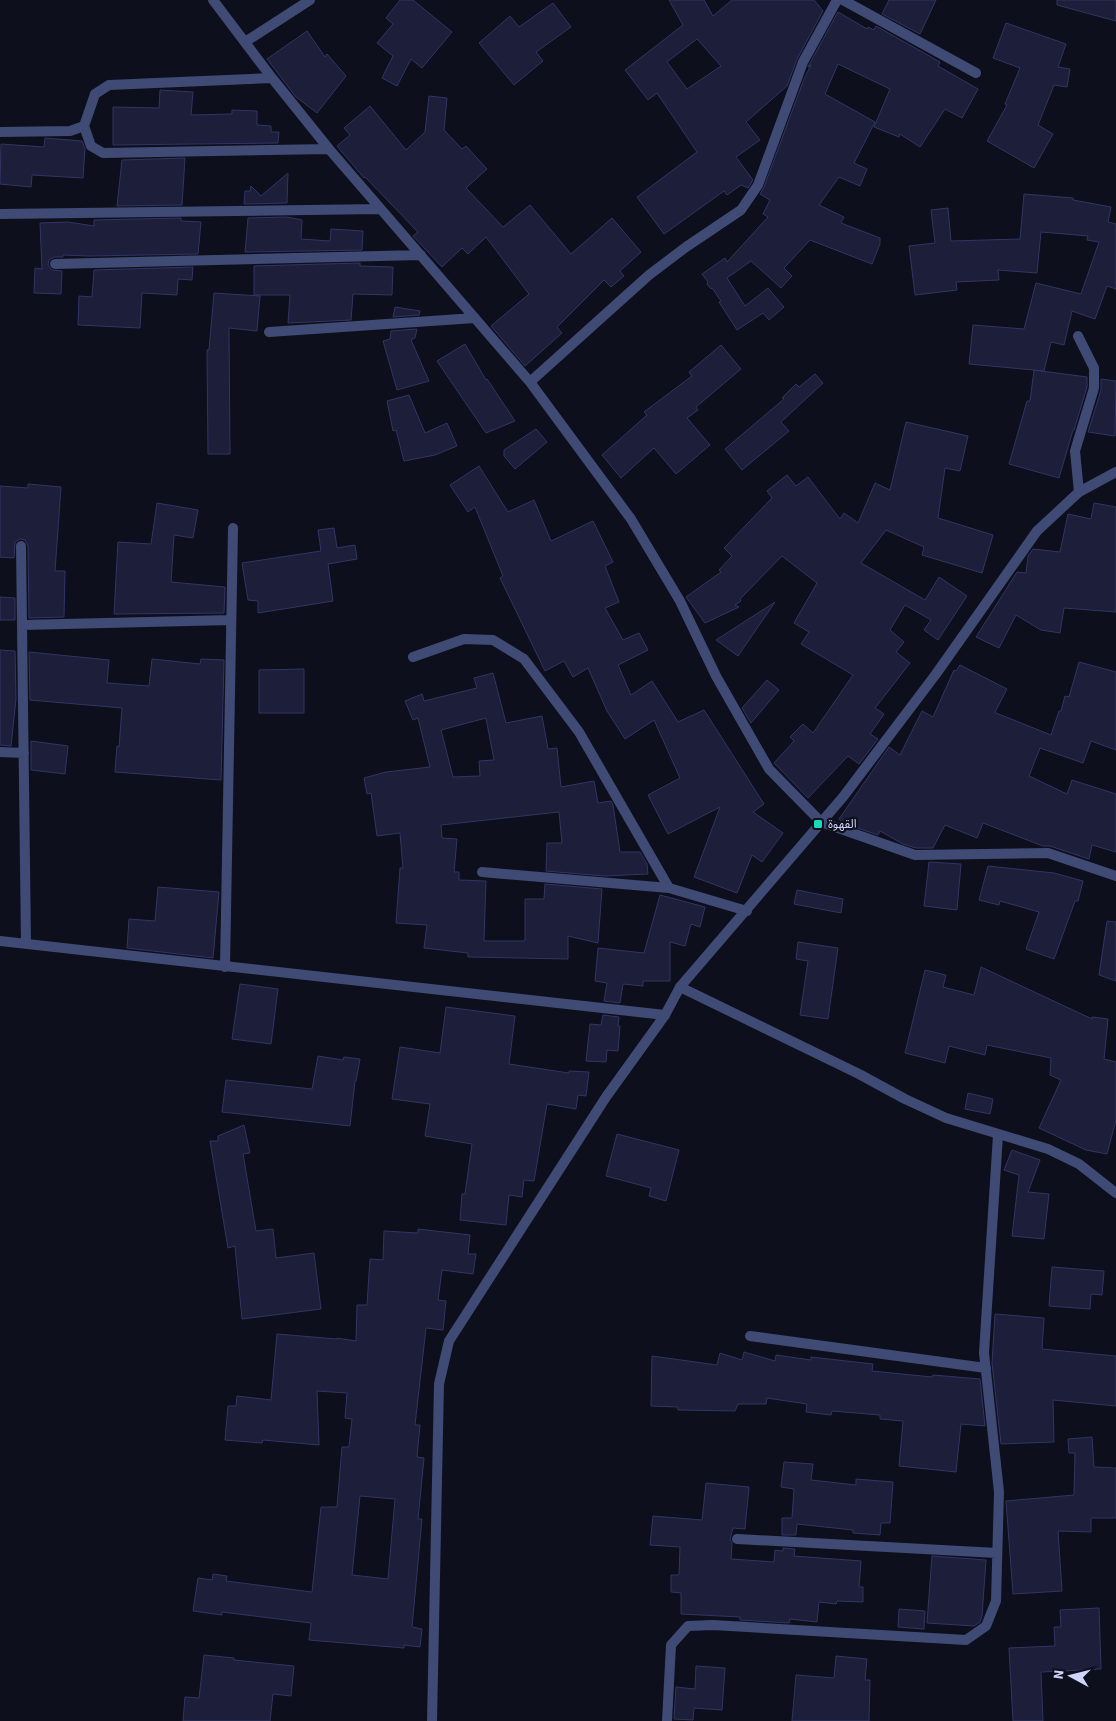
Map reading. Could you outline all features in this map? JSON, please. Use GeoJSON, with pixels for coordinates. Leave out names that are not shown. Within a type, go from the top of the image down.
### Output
{"type":"FeatureCollection","features":[{"type":"Feature","properties":{"kind":"street"},"geometry":{"type":"LineString","coordinates":[[213,0],[329,149],[530,382],[631,519],[680,601],[716,676],[769,768],[821,822],[915,855],[1048,854],[1116,876]]}},
{"type":"Feature","properties":{"kind":"street"},"geometry":{"type":"LineString","coordinates":[[245,42],[310,0]]}},
{"type":"Feature","properties":{"kind":"street"},"geometry":{"type":"LineString","coordinates":[[530,382],[649,275],[686,247],[742,210],[758,185],[803,62],[837,0]]}},
{"type":"Feature","properties":{"kind":"street"},"geometry":{"type":"LineString","coordinates":[[843,0],[976,73]]}},
{"type":"Feature","properties":{"kind":"street"},"geometry":{"type":"LineString","coordinates":[[272,78],[109,85],[95,94],[84,126],[91,146],[103,153],[329,149]]}},
{"type":"Feature","properties":{"kind":"street"},"geometry":{"type":"LineString","coordinates":[[0,132],[70,131],[84,126]]}},
{"type":"Feature","properties":{"kind":"street"},"geometry":{"type":"LineString","coordinates":[[0,214],[380,209]]}},
{"type":"Feature","properties":{"kind":"street"},"geometry":{"type":"LineString","coordinates":[[55,264],[421,255]]}},
{"type":"Feature","properties":{"kind":"street"},"geometry":{"type":"LineString","coordinates":[[269,332],[475,318]]}},
{"type":"Feature","properties":{"kind":"street"},"geometry":{"type":"LineString","coordinates":[[1078,336],[1094,368],[1094,388],[1075,451],[1080,492]]}},
{"type":"Feature","properties":{"kind":"street"},"geometry":{"type":"LineString","coordinates":[[432,1721],[439,1384],[449,1341],[606,1097],[665,1015],[680,987],[843,797],[936,674],[1037,531],[1080,492],[1116,472]]}},
{"type":"Feature","properties":{"kind":"street"},"geometry":{"type":"LineString","coordinates":[[225,967],[233,528]]}},
{"type":"Feature","properties":{"kind":"street"},"geometry":{"type":"LineString","coordinates":[[21,546],[26,944]]}},
{"type":"Feature","properties":{"kind":"street"},"geometry":{"type":"LineString","coordinates":[[22,626],[231,620]]}},
{"type":"Feature","properties":{"kind":"street"},"geometry":{"type":"LineString","coordinates":[[413,657],[464,639],[493,640],[524,659],[579,732],[669,888]]}},
{"type":"Feature","properties":{"kind":"street"},"geometry":{"type":"LineString","coordinates":[[0,752],[24,753]]}},
{"type":"Feature","properties":{"kind":"street"},"geometry":{"type":"LineString","coordinates":[[482,872],[669,888],[746,911]]}},
{"type":"Feature","properties":{"kind":"street"},"geometry":{"type":"LineString","coordinates":[[0,941],[665,1015]]}},
{"type":"Feature","properties":{"kind":"street"},"geometry":{"type":"LineString","coordinates":[[680,987],[946,1118],[1048,1149],[1079,1164],[1116,1193]]}},
{"type":"Feature","properties":{"kind":"street"},"geometry":{"type":"LineString","coordinates":[[667,1721],[671,1645],[688,1626],[713,1625],[966,1640],[986,1626],[996,1600],[999,1492],[984,1353],[998,1135]]}},
{"type":"Feature","properties":{"kind":"street"},"geometry":{"type":"LineString","coordinates":[[750,1336],[986,1368]]}},
{"type":"Feature","properties":{"kind":"street"},"geometry":{"type":"LineString","coordinates":[[737,1539],[997,1553]]}},
{"type":"Feature","properties":{"kind":"building"},"geometry":{"type":"Polygon","coordinates":[[[400,0],[413,0],[452,32],[422,68],[411,59],[397,86],[382,78],[393,56],[377,43],[393,24],[386,18],[400,0]]]}},
{"type":"Feature","properties":{"kind":"building"},"geometry":{"type":"Polygon","coordinates":[[[669,0],[704,0],[713,16],[732,0],[814,0],[823,11],[797,59],[787,86],[746,122],[760,140],[736,157],[753,180],[748,188],[741,185],[727,195],[724,191],[664,234],[637,197],[697,152],[657,93],[648,100],[625,70],[683,25],[669,0]],[[697,39],[667,62],[687,89],[721,66],[697,39]]]}},
{"type":"Feature","properties":{"kind":"building"},"geometry":{"type":"Polygon","coordinates":[[[889,0],[936,0],[920,34],[882,14],[889,0]]]}},
{"type":"Feature","properties":{"kind":"building"},"geometry":{"type":"Polygon","coordinates":[[[1057,0],[1116,0],[1116,21],[1057,5],[1057,0]]]}},
{"type":"Feature","properties":{"kind":"building"},"geometry":{"type":"Polygon","coordinates":[[[553,3],[571,27],[536,52],[543,61],[514,85],[479,43],[510,16],[519,27],[553,3]]]}},
{"type":"Feature","properties":{"kind":"building"},"geometry":{"type":"Polygon","coordinates":[[[838,12],[867,29],[868,27],[874,30],[876,26],[940,62],[938,66],[978,89],[962,118],[945,109],[920,147],[900,134],[899,137],[874,127],[890,89],[838,64],[825,94],[875,122],[854,163],[867,169],[860,186],[839,177],[819,205],[844,217],[841,223],[880,238],[880,244],[872,264],[810,240],[784,268],[792,276],[781,288],[751,261],[727,278],[745,306],[768,288],[784,307],[769,320],[763,313],[737,330],[719,302],[721,301],[707,284],[708,282],[702,274],[725,258],[727,262],[768,217],[763,214],[770,200],[760,194],[811,65],[808,67],[838,12]]]}},
{"type":"Feature","properties":{"kind":"building"},"geometry":{"type":"Polygon","coordinates":[[[1006,23],[1066,44],[1058,67],[1070,69],[1067,87],[1054,85],[1038,125],[1053,134],[1034,168],[987,141],[1007,105],[1005,104],[1020,68],[993,58],[1006,23]]]}},
{"type":"Feature","properties":{"kind":"building"},"geometry":{"type":"Polygon","coordinates":[[[307,31],[325,57],[327,54],[346,76],[317,113],[296,97],[267,59],[307,31]]]}},
{"type":"Feature","properties":{"kind":"building"},"geometry":{"type":"Polygon","coordinates":[[[160,90],[193,92],[191,115],[232,114],[232,110],[257,111],[257,125],[271,126],[271,132],[279,132],[278,143],[113,145],[113,107],[159,108],[160,90]]]}},
{"type":"Feature","properties":{"kind":"building"},"geometry":{"type":"Polygon","coordinates":[[[429,96],[447,98],[444,130],[462,149],[466,146],[487,169],[466,188],[503,227],[530,205],[571,254],[612,218],[641,252],[620,271],[624,276],[611,287],[604,280],[557,327],[562,333],[525,366],[491,326],[529,294],[486,237],[468,254],[462,248],[442,267],[413,236],[418,232],[364,178],[337,146],[350,135],[344,128],[370,106],[406,150],[425,132],[429,96]]]}},
{"type":"Feature","properties":{"kind":"building"},"geometry":{"type":"Polygon","coordinates":[[[45,138],[82,141],[85,148],[83,178],[32,175],[31,187],[0,184],[1,144],[44,147],[45,138]]]}},
{"type":"Feature","properties":{"kind":"building"},"geometry":{"type":"Polygon","coordinates":[[[185,158],[182,205],[117,206],[122,160],[185,158]]]}},
{"type":"Feature","properties":{"kind":"building"},"geometry":{"type":"Polygon","coordinates":[[[288,173],[287,203],[244,204],[245,191],[250,191],[251,186],[261,196],[288,173]]]}},
{"type":"Feature","properties":{"kind":"building"},"geometry":{"type":"Polygon","coordinates":[[[1024,194],[1073,198],[1073,200],[1111,207],[1108,222],[1116,224],[1116,289],[1107,286],[1095,319],[1072,311],[1064,345],[1051,342],[1044,371],[969,364],[973,325],[1024,329],[1036,283],[1081,294],[1099,242],[1087,240],[1088,236],[1041,232],[1037,273],[998,270],[999,280],[956,282],[957,290],[915,295],[909,246],[935,243],[931,210],[948,208],[951,241],[1020,239],[1024,194]]]}},
{"type":"Feature","properties":{"kind":"building"},"geometry":{"type":"Polygon","coordinates":[[[287,217],[302,220],[301,239],[330,241],[331,229],[363,231],[362,250],[245,252],[248,218],[287,217]]]}},
{"type":"Feature","properties":{"kind":"building"},"geometry":{"type":"Polygon","coordinates":[[[181,218],[181,221],[201,222],[198,254],[63,255],[63,257],[54,257],[49,260],[48,265],[52,270],[62,271],[61,294],[34,293],[35,268],[42,269],[40,223],[68,222],[94,226],[94,220],[181,218]]]}},
{"type":"Feature","properties":{"kind":"building"},"geometry":{"type":"Polygon","coordinates":[[[360,263],[360,266],[393,267],[392,295],[353,294],[351,320],[288,323],[290,295],[254,295],[254,266],[360,263]]]}},
{"type":"Feature","properties":{"kind":"building"},"geometry":{"type":"Polygon","coordinates":[[[193,267],[192,280],[178,279],[177,295],[142,293],[140,328],[78,325],[79,296],[92,297],[94,270],[193,267]]]}},
{"type":"Feature","properties":{"kind":"building"},"geometry":{"type":"Polygon","coordinates":[[[214,293],[260,296],[257,331],[229,328],[230,454],[208,454],[207,350],[209,350],[214,293]]]}},
{"type":"Feature","properties":{"kind":"building"},"geometry":{"type":"Polygon","coordinates":[[[395,307],[420,311],[419,315],[393,317],[395,307]]]}},
{"type":"Feature","properties":{"kind":"building"},"geometry":{"type":"Polygon","coordinates":[[[417,329],[415,338],[411,340],[429,381],[397,390],[383,341],[390,339],[391,331],[417,329]]]}},
{"type":"Feature","properties":{"kind":"building"},"geometry":{"type":"Polygon","coordinates":[[[465,344],[486,380],[515,421],[486,433],[437,361],[465,344]]]}},
{"type":"Feature","properties":{"kind":"building"},"geometry":{"type":"Polygon","coordinates":[[[721,345],[741,369],[696,407],[698,410],[687,418],[710,445],[676,474],[654,448],[621,478],[602,455],[647,415],[644,412],[692,376],[689,372],[721,345]]]}},
{"type":"Feature","properties":{"kind":"building"},"geometry":{"type":"Polygon","coordinates":[[[1034,370],[1087,377],[1087,387],[1059,478],[1009,464],[1027,401],[1030,401],[1034,370]]]}},
{"type":"Feature","properties":{"kind":"building"},"geometry":{"type":"Polygon","coordinates":[[[815,374],[823,383],[781,422],[789,431],[742,470],[725,449],[784,399],[782,398],[796,384],[799,387],[815,374]]]}},
{"type":"Feature","properties":{"kind":"building"},"geometry":{"type":"Polygon","coordinates":[[[1101,379],[1116,381],[1115,436],[1088,432],[1101,390],[1101,379]]]}},
{"type":"Feature","properties":{"kind":"building"},"geometry":{"type":"Polygon","coordinates":[[[409,395],[425,433],[447,423],[457,446],[435,455],[404,461],[396,430],[393,431],[387,401],[409,395]]]}},
{"type":"Feature","properties":{"kind":"building"},"geometry":{"type":"Polygon","coordinates":[[[906,422],[968,436],[960,471],[945,468],[938,518],[993,535],[982,573],[922,555],[924,547],[886,530],[861,563],[925,600],[939,577],[967,596],[938,640],[924,630],[931,620],[905,605],[890,630],[904,642],[896,652],[910,663],[875,708],[884,714],[870,734],[878,739],[859,764],[848,756],[808,798],[774,763],[794,741],[790,737],[803,724],[813,733],[853,675],[801,644],[809,632],[794,623],[817,583],[782,556],[740,599],[741,601],[735,605],[739,607],[705,623],[686,597],[721,572],[719,570],[732,556],[724,548],[772,498],[767,491],[787,475],[796,486],[808,477],[840,519],[844,513],[858,523],[875,483],[890,490],[906,422]]]}},
{"type":"Feature","properties":{"kind":"building"},"geometry":{"type":"Polygon","coordinates":[[[536,429],[547,442],[515,469],[504,456],[504,450],[536,429]]]}},
{"type":"Feature","properties":{"kind":"building"},"geometry":{"type":"Polygon","coordinates":[[[479,466],[508,512],[534,500],[551,541],[593,521],[613,562],[605,566],[619,602],[605,608],[623,640],[639,633],[648,650],[618,665],[631,695],[652,681],[678,722],[704,710],[764,804],[753,812],[783,833],[762,862],[752,855],[737,893],[694,877],[720,807],[668,834],[648,795],[680,778],[654,720],[625,739],[607,711],[588,668],[573,677],[564,661],[545,671],[500,578],[503,576],[475,507],[468,512],[450,485],[479,466]]]}},
{"type":"Feature","properties":{"kind":"building"},"geometry":{"type":"Polygon","coordinates":[[[28,484],[61,487],[55,571],[65,571],[64,617],[29,618],[28,546],[25,540],[20,539],[15,542],[14,558],[0,557],[0,486],[28,488],[28,484]]]}},
{"type":"Feature","properties":{"kind":"building"},"geometry":{"type":"Polygon","coordinates":[[[157,503],[198,510],[193,538],[174,535],[171,582],[225,587],[224,613],[114,614],[118,542],[151,544],[157,503]]]}},
{"type":"Feature","properties":{"kind":"building"},"geometry":{"type":"Polygon","coordinates":[[[1094,503],[1116,507],[1116,612],[1064,608],[1060,633],[1041,630],[1016,615],[999,648],[976,637],[1017,572],[1026,573],[1028,556],[1033,549],[1060,552],[1068,514],[1091,519],[1094,503]]]}},
{"type":"Feature","properties":{"kind":"building"},"geometry":{"type":"Polygon","coordinates":[[[334,528],[337,548],[355,545],[357,559],[328,564],[333,601],[258,613],[258,601],[248,600],[242,563],[321,551],[318,530],[334,528]]]}},
{"type":"Feature","properties":{"kind":"building"},"geometry":{"type":"Polygon","coordinates":[[[0,597],[15,598],[15,620],[0,620],[0,597]]]}},
{"type":"Feature","properties":{"kind":"building"},"geometry":{"type":"Polygon","coordinates":[[[775,602],[738,656],[716,640],[775,602]]]}},
{"type":"Feature","properties":{"kind":"building"},"geometry":{"type":"Polygon","coordinates":[[[0,650],[15,651],[16,699],[11,746],[0,745],[0,650]]]}},
{"type":"Feature","properties":{"kind":"building"},"geometry":{"type":"Polygon","coordinates":[[[29,652],[109,660],[107,683],[149,686],[152,659],[200,664],[201,659],[224,660],[221,780],[115,772],[122,708],[30,700],[29,652]]]}},
{"type":"Feature","properties":{"kind":"building"},"geometry":{"type":"Polygon","coordinates":[[[1079,662],[1116,672],[1116,750],[1091,741],[1083,763],[1040,748],[1029,776],[1067,794],[1072,780],[1116,794],[1116,852],[1092,845],[1089,859],[1050,846],[1043,846],[983,823],[977,838],[945,825],[933,848],[916,848],[903,844],[880,831],[878,835],[843,823],[839,819],[889,747],[900,755],[922,711],[933,717],[954,670],[956,671],[960,665],[1007,689],[996,713],[1051,735],[1065,696],[1069,697],[1079,662]]]}},
{"type":"Feature","properties":{"kind":"building"},"geometry":{"type":"Polygon","coordinates":[[[304,669],[304,713],[259,713],[259,670],[304,669]]]}},
{"type":"Feature","properties":{"kind":"building"},"geometry":{"type":"Polygon","coordinates":[[[493,673],[506,723],[542,716],[548,749],[557,748],[561,787],[594,781],[598,803],[611,801],[613,805],[620,852],[640,852],[647,864],[648,874],[604,876],[546,871],[547,843],[562,843],[559,812],[441,825],[442,838],[457,839],[454,872],[459,872],[459,880],[486,881],[484,941],[525,941],[525,899],[544,899],[545,884],[602,889],[598,943],[568,936],[568,959],[468,957],[468,953],[424,948],[427,925],[396,923],[400,868],[403,868],[400,833],[377,836],[371,793],[367,794],[364,778],[386,772],[430,767],[418,718],[413,720],[405,701],[422,694],[424,701],[477,688],[474,678],[493,673]],[[486,718],[441,730],[453,777],[480,776],[479,761],[494,760],[486,718]]]}},
{"type":"Feature","properties":{"kind":"building"},"geometry":{"type":"Polygon","coordinates":[[[767,680],[779,690],[751,723],[742,708],[767,680]]]}},
{"type":"Feature","properties":{"kind":"building"},"geometry":{"type":"Polygon","coordinates":[[[31,741],[68,746],[65,774],[31,770],[31,741]]]}},
{"type":"Feature","properties":{"kind":"building"},"geometry":{"type":"Polygon","coordinates":[[[929,862],[961,864],[957,910],[924,906],[929,862]]]}},
{"type":"Feature","properties":{"kind":"building"},"geometry":{"type":"Polygon","coordinates":[[[988,866],[1054,873],[1083,881],[1078,901],[1075,901],[1054,959],[1026,949],[1039,912],[1000,901],[999,905],[979,900],[988,866]]]}},
{"type":"Feature","properties":{"kind":"building"},"geometry":{"type":"Polygon","coordinates":[[[158,887],[219,892],[213,958],[127,948],[129,919],[155,921],[158,887]]]}},
{"type":"Feature","properties":{"kind":"building"},"geometry":{"type":"Polygon","coordinates":[[[797,890],[843,899],[841,913],[794,904],[797,890]]]}},
{"type":"Feature","properties":{"kind":"building"},"geometry":{"type":"Polygon","coordinates":[[[660,895],[705,907],[700,927],[691,924],[685,946],[670,942],[670,981],[643,981],[643,986],[623,984],[620,1003],[604,1001],[607,983],[595,981],[598,948],[644,953],[660,895]]]}},
{"type":"Feature","properties":{"kind":"building"},"geometry":{"type":"Polygon","coordinates":[[[1107,921],[1116,922],[1116,981],[1099,975],[1107,921]]]}},
{"type":"Feature","properties":{"kind":"building"},"geometry":{"type":"Polygon","coordinates":[[[798,942],[838,948],[828,1019],[800,1015],[808,961],[796,959],[798,942]]]}},
{"type":"Feature","properties":{"kind":"building"},"geometry":{"type":"Polygon","coordinates":[[[981,967],[1092,1019],[1092,1017],[1108,1019],[1104,1059],[1116,1062],[1116,1120],[1107,1154],[1086,1150],[1039,1128],[1061,1080],[1050,1075],[1051,1058],[987,1045],[985,1055],[949,1046],[945,1063],[905,1053],[925,970],[946,975],[943,987],[974,995],[981,967]]]}},
{"type":"Feature","properties":{"kind":"building"},"geometry":{"type":"Polygon","coordinates":[[[240,984],[278,989],[271,1044],[232,1039],[240,984]]]}},
{"type":"Feature","properties":{"kind":"building"},"geometry":{"type":"Polygon","coordinates":[[[446,1007],[515,1016],[509,1064],[569,1073],[569,1071],[589,1072],[586,1096],[578,1095],[576,1109],[547,1104],[534,1181],[524,1180],[522,1197],[509,1195],[506,1225],[460,1220],[462,1194],[465,1194],[472,1144],[425,1136],[430,1104],[392,1099],[400,1047],[440,1053],[446,1007]]]}},
{"type":"Feature","properties":{"kind":"building"},"geometry":{"type":"Polygon","coordinates":[[[603,1015],[619,1017],[618,1051],[607,1050],[606,1062],[586,1061],[590,1024],[601,1025],[603,1015]]]}},
{"type":"Feature","properties":{"kind":"building"},"geometry":{"type":"Polygon","coordinates":[[[318,1056],[343,1060],[344,1057],[360,1059],[355,1081],[350,1126],[222,1112],[226,1080],[312,1089],[318,1056]]]}},
{"type":"Feature","properties":{"kind":"building"},"geometry":{"type":"Polygon","coordinates":[[[968,1093],[993,1099],[990,1114],[965,1109],[968,1093]]]}},
{"type":"Feature","properties":{"kind":"building"},"geometry":{"type":"Polygon","coordinates":[[[244,1125],[250,1153],[243,1154],[256,1231],[273,1229],[276,1258],[314,1253],[321,1309],[242,1319],[235,1246],[228,1248],[210,1141],[218,1141],[218,1136],[244,1125]]]}},
{"type":"Feature","properties":{"kind":"building"},"geometry":{"type":"Polygon","coordinates":[[[617,1134],[679,1150],[666,1201],[649,1196],[651,1188],[606,1176],[617,1134]]]}},
{"type":"Feature","properties":{"kind":"building"},"geometry":{"type":"Polygon","coordinates":[[[1012,1150],[1040,1160],[1028,1192],[1049,1194],[1044,1239],[1012,1236],[1019,1175],[1004,1170],[1012,1150]]]}},
{"type":"Feature","properties":{"kind":"building"},"geometry":{"type":"Polygon","coordinates":[[[418,1229],[470,1235],[468,1254],[476,1254],[473,1274],[442,1270],[438,1300],[446,1301],[443,1330],[426,1328],[415,1425],[420,1425],[417,1457],[424,1458],[418,1519],[422,1519],[412,1627],[422,1629],[420,1647],[404,1645],[404,1648],[309,1640],[311,1623],[222,1612],[222,1615],[193,1611],[198,1578],[212,1580],[213,1574],[227,1576],[226,1581],[312,1592],[321,1507],[337,1507],[342,1447],[349,1447],[352,1419],[345,1418],[347,1393],[317,1391],[319,1445],[263,1440],[262,1443],[225,1440],[228,1406],[236,1406],[237,1396],[271,1400],[277,1334],[356,1341],[357,1305],[367,1305],[370,1259],[383,1260],[384,1231],[418,1233],[418,1229]],[[360,1496],[352,1575],[388,1579],[395,1499],[360,1496]]]}},
{"type":"Feature","properties":{"kind":"building"},"geometry":{"type":"Polygon","coordinates":[[[1052,1267],[1104,1271],[1102,1295],[1091,1294],[1090,1309],[1049,1306],[1052,1267]]]}},
{"type":"Feature","properties":{"kind":"building"},"geometry":{"type":"Polygon","coordinates":[[[995,1314],[1044,1318],[1042,1349],[1116,1356],[1116,1406],[1053,1400],[1054,1442],[1001,1444],[992,1363],[995,1314]]]}},
{"type":"Feature","properties":{"kind":"building"},"geometry":{"type":"Polygon","coordinates":[[[744,1352],[775,1361],[776,1355],[811,1360],[811,1357],[873,1364],[872,1371],[932,1377],[933,1375],[980,1379],[985,1426],[961,1424],[956,1472],[899,1466],[903,1421],[880,1419],[880,1415],[832,1411],[831,1415],[806,1412],[807,1404],[767,1398],[766,1404],[738,1404],[735,1411],[678,1410],[678,1407],[651,1406],[652,1356],[717,1365],[720,1353],[742,1360],[744,1352]]]}},
{"type":"Feature","properties":{"kind":"building"},"geometry":{"type":"Polygon","coordinates":[[[1092,1437],[1094,1467],[1116,1468],[1116,1518],[1091,1518],[1091,1532],[1058,1531],[1062,1591],[1013,1594],[1006,1501],[1074,1495],[1075,1453],[1069,1453],[1068,1439],[1092,1437]]]}},
{"type":"Feature","properties":{"kind":"building"},"geometry":{"type":"Polygon","coordinates":[[[784,1462],[813,1464],[811,1480],[856,1485],[856,1479],[893,1482],[890,1523],[881,1523],[880,1535],[853,1533],[853,1530],[797,1524],[796,1535],[782,1535],[782,1518],[792,1518],[794,1489],[781,1487],[784,1462]]]}},
{"type":"Feature","properties":{"kind":"building"},"geometry":{"type":"Polygon","coordinates":[[[706,1483],[749,1487],[745,1529],[733,1528],[730,1539],[732,1543],[731,1559],[774,1562],[775,1550],[783,1551],[783,1548],[795,1549],[794,1556],[861,1561],[859,1587],[863,1587],[863,1602],[837,1601],[836,1604],[819,1602],[817,1622],[790,1619],[789,1623],[740,1620],[740,1617],[681,1614],[681,1593],[671,1592],[671,1575],[679,1575],[680,1547],[650,1545],[653,1516],[702,1520],[706,1483]]]}},
{"type":"Feature","properties":{"kind":"building"},"geometry":{"type":"Polygon","coordinates":[[[932,1556],[986,1560],[982,1616],[980,1622],[974,1626],[927,1623],[932,1556]]]}},
{"type":"Feature","properties":{"kind":"building"},"geometry":{"type":"Polygon","coordinates":[[[1099,1608],[1101,1669],[1041,1672],[1043,1721],[1013,1721],[1009,1648],[1055,1646],[1054,1627],[1061,1627],[1060,1610],[1099,1608]]]}},
{"type":"Feature","properties":{"kind":"building"},"geometry":{"type":"Polygon","coordinates":[[[899,1609],[925,1611],[924,1629],[898,1627],[899,1609]]]}},
{"type":"Feature","properties":{"kind":"building"},"geometry":{"type":"Polygon","coordinates":[[[204,1655],[294,1666],[291,1696],[273,1694],[270,1721],[183,1721],[185,1697],[199,1698],[204,1655]]]}},
{"type":"Feature","properties":{"kind":"building"},"geometry":{"type":"Polygon","coordinates":[[[836,1656],[867,1659],[865,1680],[870,1680],[869,1721],[792,1721],[796,1675],[834,1678],[836,1656]]]}},
{"type":"Feature","properties":{"kind":"building"},"geometry":{"type":"Polygon","coordinates":[[[696,1666],[725,1668],[722,1710],[694,1708],[693,1720],[674,1719],[676,1687],[695,1689],[696,1666]]]}},
{"type":"Feature","properties":{"kind":"place","name":"القهوة"},"geometry":{"type":"Point","coordinates":[818,824]}}]}
